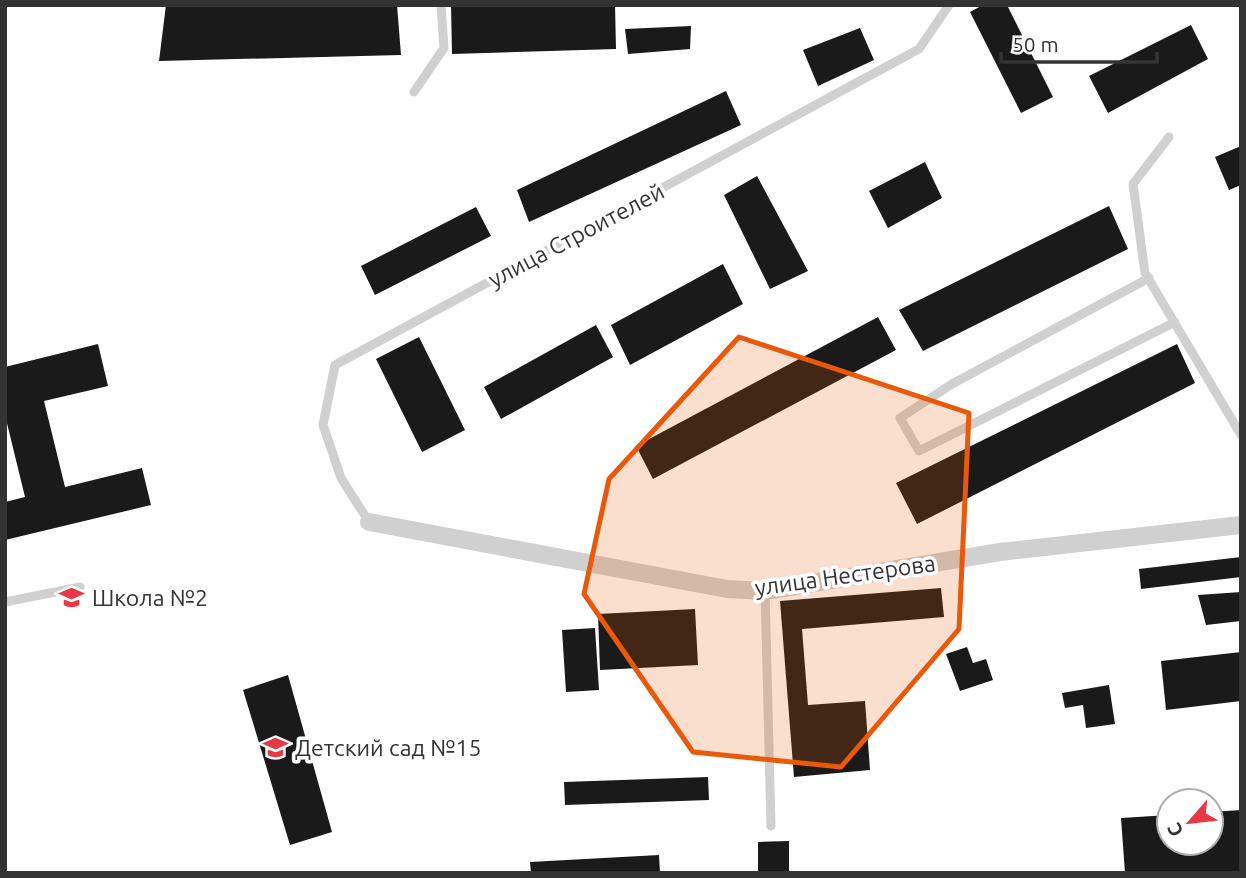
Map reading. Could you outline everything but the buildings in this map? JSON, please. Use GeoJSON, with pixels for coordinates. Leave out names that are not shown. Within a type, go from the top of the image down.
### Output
{"type":"FeatureCollection","features":[{"type":"Feature","properties":{"kind":"street","name":"улица Нестерова"},"geometry":{"type":"LineString","coordinates":[[369,522],[727,589],[765,591],[1000,552],[1241,525]]}},
{"type":"Feature","properties":{"kind":"lane"},"geometry":{"type":"LineString","coordinates":[[414,92],[444,48],[441,5]]}},
{"type":"Feature","properties":{"kind":"lane","name":"улица Строителей"},"geometry":{"type":"LineString","coordinates":[[369,522],[341,478],[323,425],[335,365],[919,49],[949,5]]}},
{"type":"Feature","properties":{"kind":"lane"},"geometry":{"type":"LineString","coordinates":[[1169,137],[1133,184],[1145,273],[1241,435]]}},
{"type":"Feature","properties":{"kind":"lane"},"geometry":{"type":"LineString","coordinates":[[1149,278],[952,384],[900,418],[919,451],[1175,322]]}},
{"type":"Feature","properties":{"kind":"lane"},"geometry":{"type":"LineString","coordinates":[[5,602],[80,587]]}},
{"type":"Feature","properties":{"kind":"lane"},"geometry":{"type":"LineString","coordinates":[[765,591],[771,826]]}},
{"type":"Feature","properties":{"kind":"highlighted area"},"geometry":{"type":"Polygon","coordinates":[[[739,337],[969,413],[959,629],[841,767],[693,752],[584,594],[609,479],[739,337]]]}},
{"type":"Feature","properties":{"kind":"place","name":"Школа №2"},"geometry":{"type":"Point","coordinates":[72,597]}},
{"type":"Feature","properties":{"kind":"place","name":"Детский сад №15"},"geometry":{"type":"Point","coordinates":[275,747]}}]}
